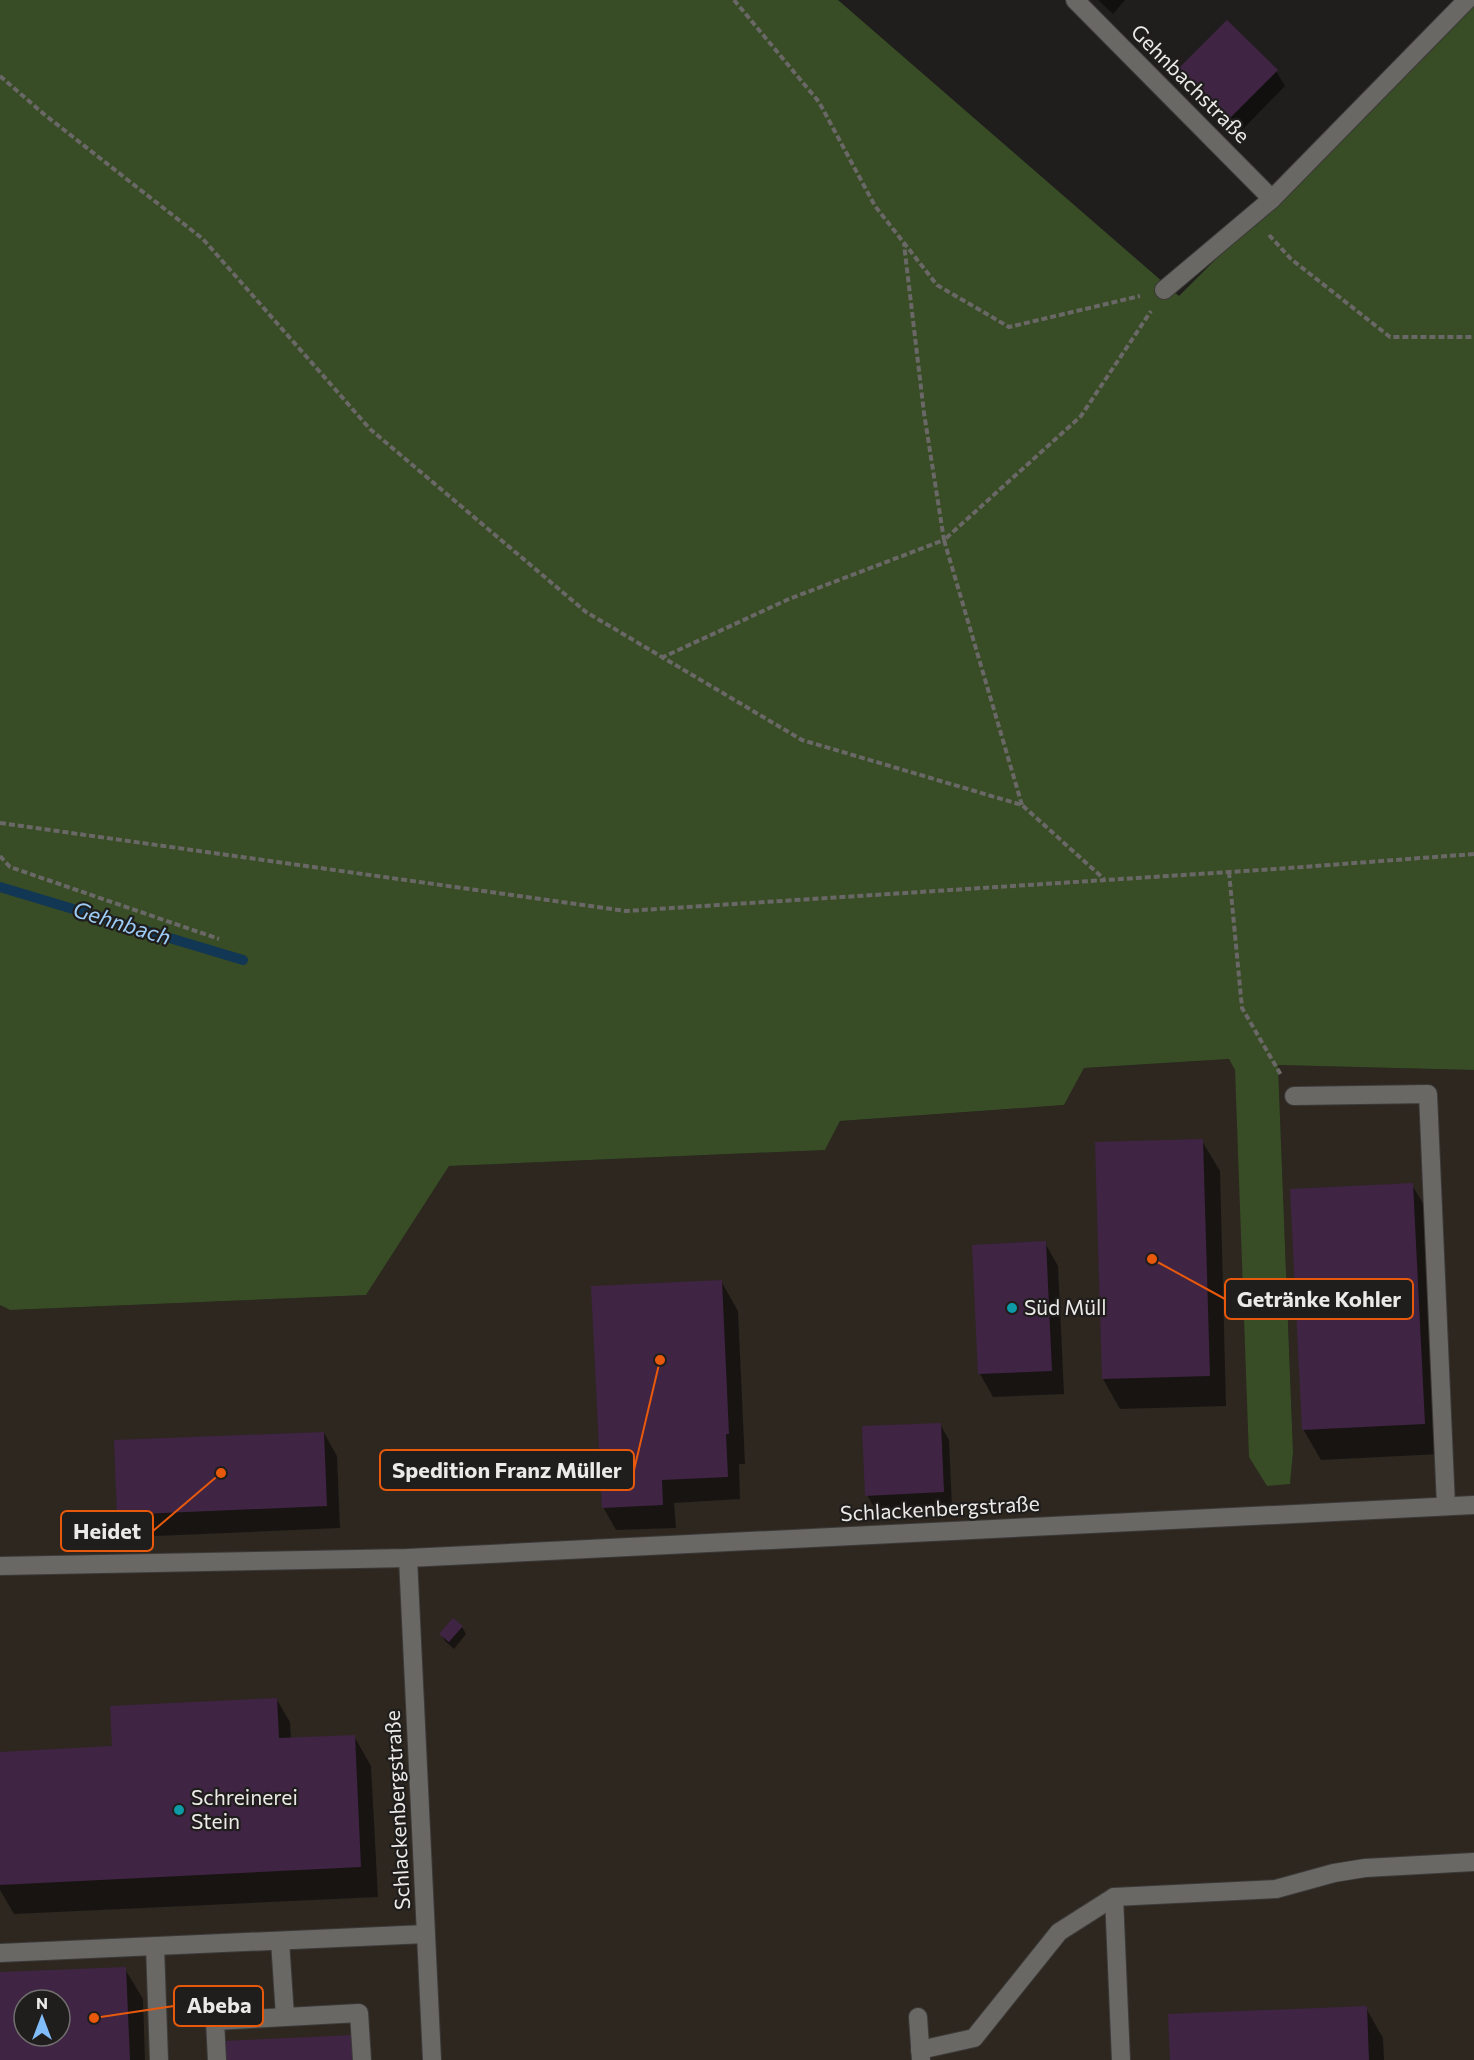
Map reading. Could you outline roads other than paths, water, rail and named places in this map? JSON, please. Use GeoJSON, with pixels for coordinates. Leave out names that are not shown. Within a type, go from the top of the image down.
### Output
{"type":"FeatureCollection","features":[{"type":"Feature","properties":{"kind":"street","name":"Gehnbachstraße"},"geometry":{"type":"LineString","coordinates":[[1076,0],[1272,199]]}},
{"type":"Feature","properties":{"kind":"street"},"geometry":{"type":"LineString","coordinates":[[1164,290],[1272,199],[1467,0]]}},
{"type":"Feature","properties":{"kind":"street"},"geometry":{"type":"LineString","coordinates":[[1294,1096],[1428,1094],[1446,1506]]}},
{"type":"Feature","properties":{"kind":"street","name":"Schlackenbergstraße"},"geometry":{"type":"LineString","coordinates":[[0,1566],[408,1558],[1474,1504]]}},
{"type":"Feature","properties":{"kind":"street","name":"Schlackenbergstraße"},"geometry":{"type":"LineString","coordinates":[[408,1558],[432,2060]]}},
{"type":"Feature","properties":{"kind":"street"},"geometry":{"type":"LineString","coordinates":[[918,2017],[920,2055],[974,2038],[1059,1932],[1114,1896],[1276,1889],[1334,1873],[1474,1862]]}},
{"type":"Feature","properties":{"kind":"street"},"geometry":{"type":"LineString","coordinates":[[1114,1896],[1121,2060]]}},
{"type":"Feature","properties":{"kind":"street"},"geometry":{"type":"LineString","coordinates":[[0,1953],[426,1934]]}},
{"type":"Feature","properties":{"kind":"street"},"geometry":{"type":"LineString","coordinates":[[280,1941],[285,2016]]}},
{"type":"Feature","properties":{"kind":"street"},"geometry":{"type":"LineString","coordinates":[[155,1946],[159,2060]]}},
{"type":"Feature","properties":{"kind":"street"},"geometry":{"type":"LineString","coordinates":[[217,2060],[215,2021],[359,2013],[362,2060]]}},
{"type":"Feature","properties":{"kind":"waterway","name":"Gehnbach"},"geometry":{"type":"LineString","coordinates":[[0,887],[243,960]]}},
{"type":"Feature","properties":{"kind":"place","name":"Getränke Kohler"},"geometry":{"type":"Point","coordinates":[1152,1259]}},
{"type":"Feature","properties":{"kind":"place","name":"Süd Müll"},"geometry":{"type":"Point","coordinates":[1012,1308]}},
{"type":"Feature","properties":{"kind":"place","name":"Spedition Franz Müller"},"geometry":{"type":"Point","coordinates":[660,1360]}},
{"type":"Feature","properties":{"kind":"place","name":"Heidet"},"geometry":{"type":"Point","coordinates":[221,1473]}},
{"type":"Feature","properties":{"kind":"place","name":"Schreinerei Stein"},"geometry":{"type":"Point","coordinates":[179,1810]}},
{"type":"Feature","properties":{"kind":"place","name":"Abeba"},"geometry":{"type":"Point","coordinates":[94,2018]}}]}
